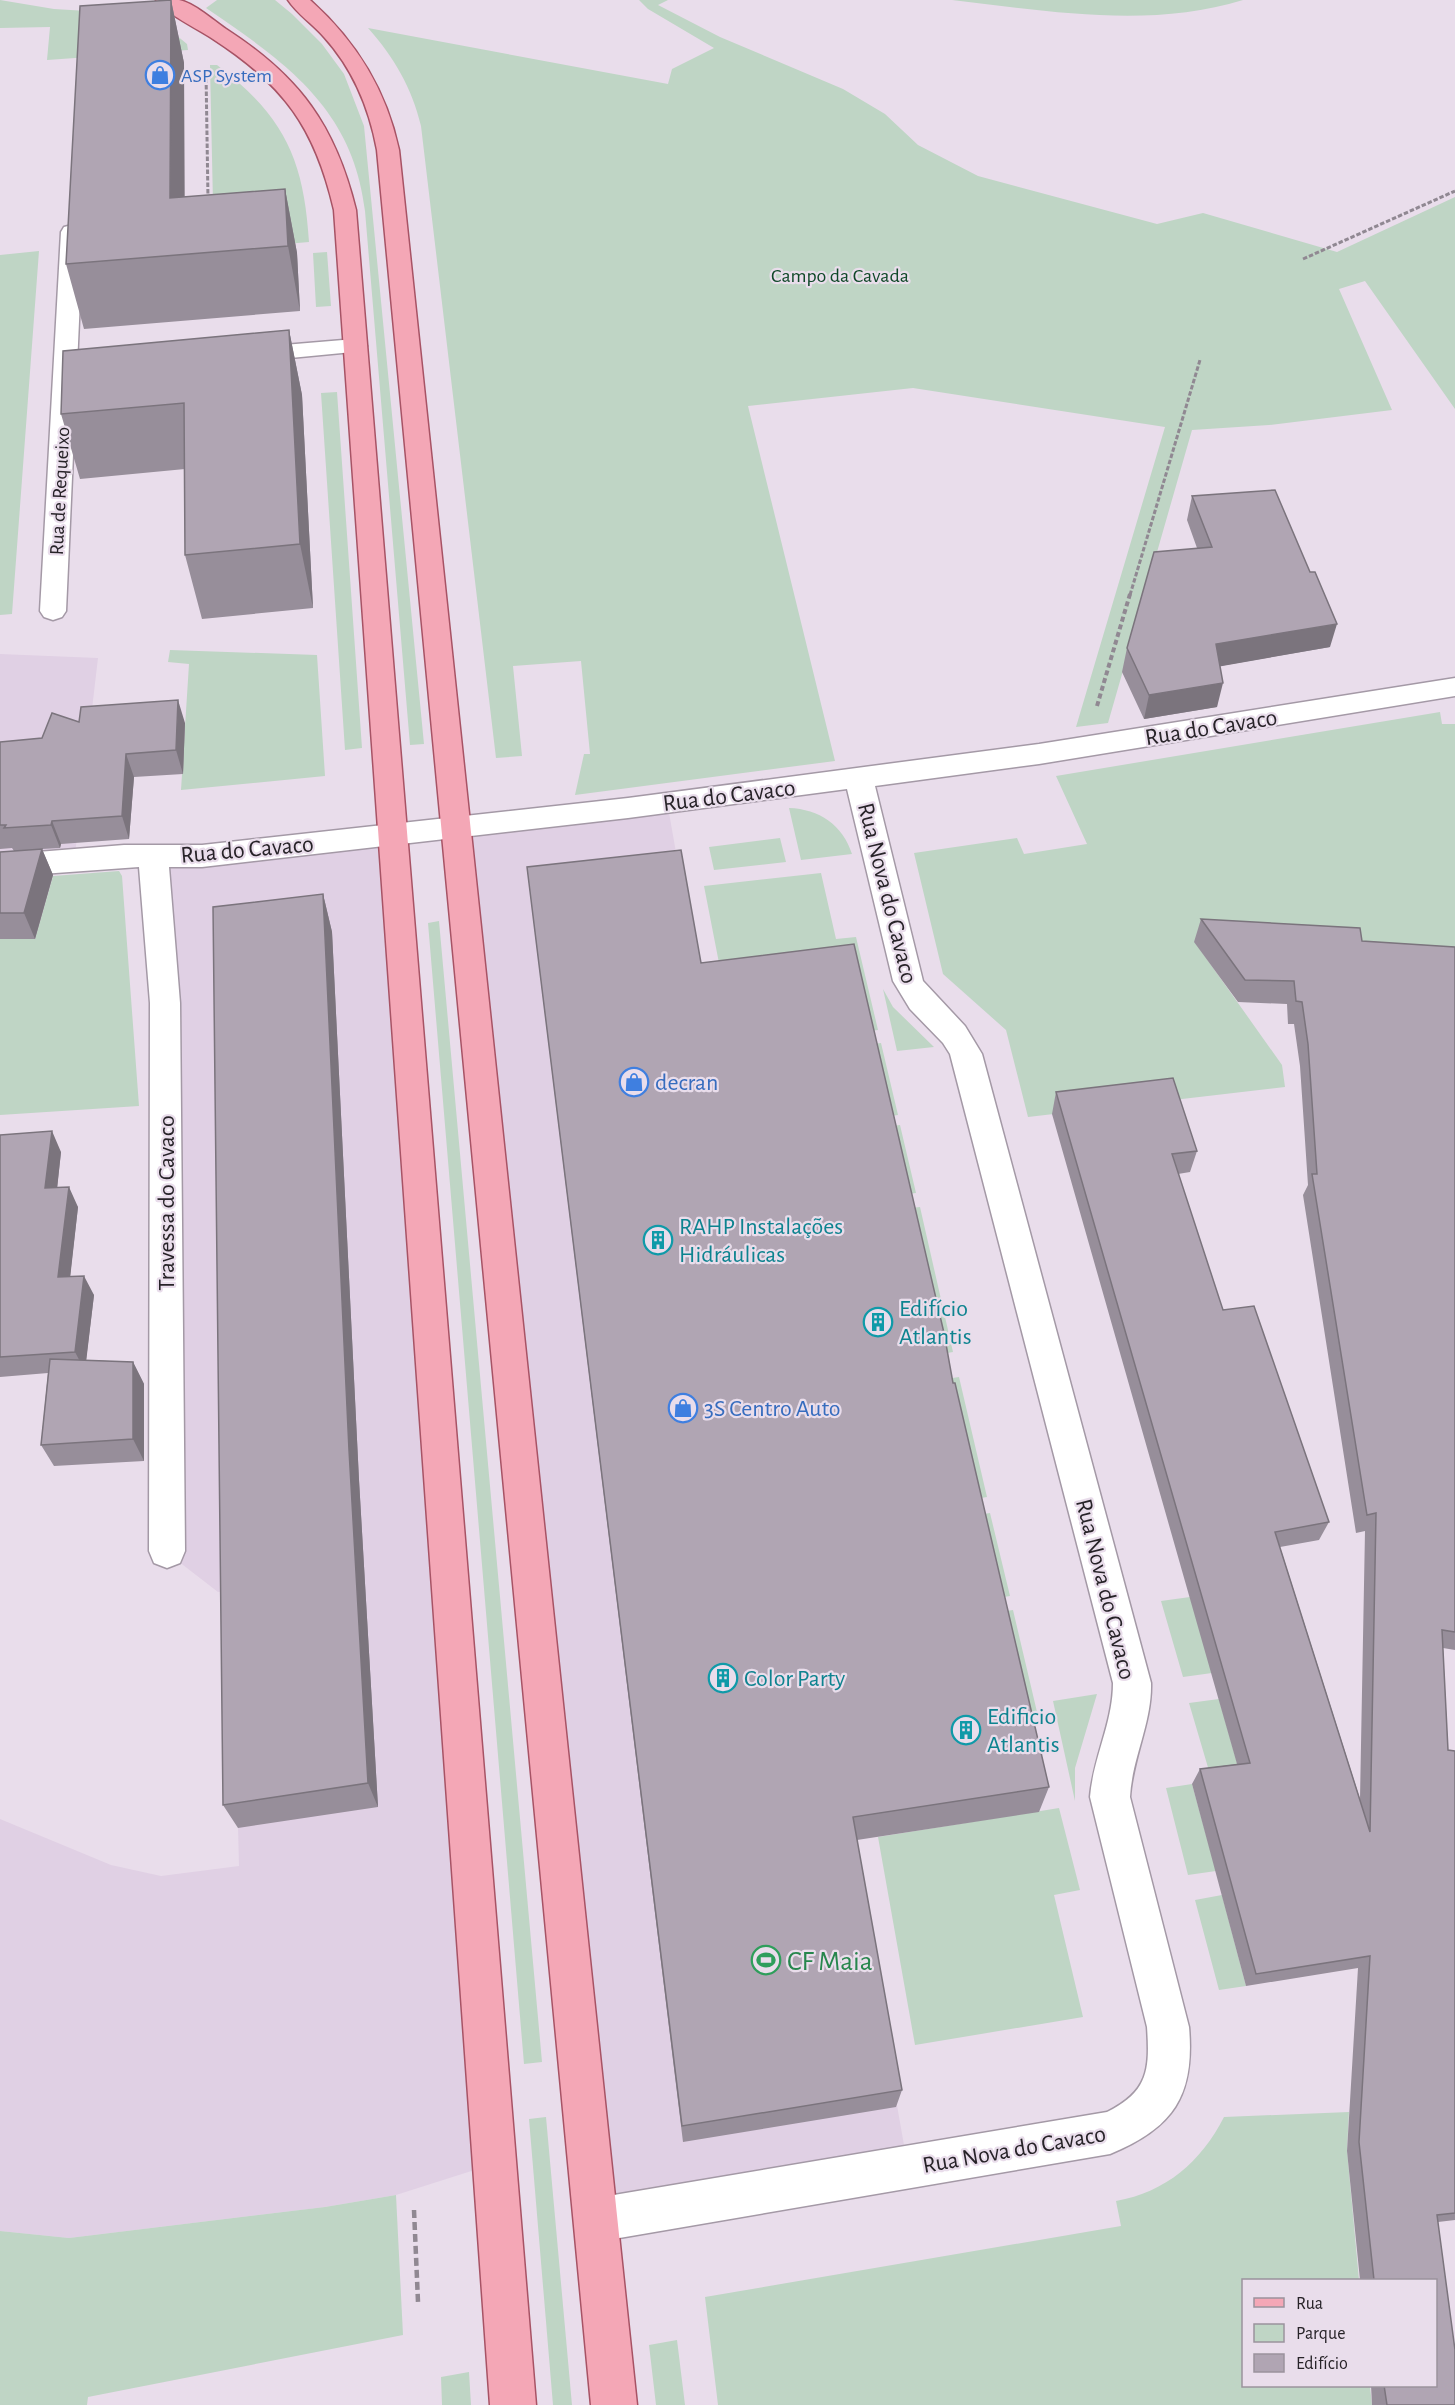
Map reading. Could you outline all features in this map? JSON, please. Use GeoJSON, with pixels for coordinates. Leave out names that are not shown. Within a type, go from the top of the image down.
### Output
{"type":"FeatureCollection","features":[{"type":"Feature","properties":{"kind":"main road"},"geometry":{"type":"LineString","coordinates":[[166,0],[207,25],[265,67],[293,94],[322,135],[340,180],[345,210],[513,2405]]}},
{"type":"Feature","properties":{"kind":"main road"},"geometry":{"type":"LineString","coordinates":[[298,0],[321,19],[350,52],[370,85],[385,130],[458,827],[464,906],[614,2405]]}},
{"type":"Feature","properties":{"kind":"street","name":"Rua de Requeixo"},"geometry":{"type":"LineString","coordinates":[[53,611],[73,204]]}},
{"type":"Feature","properties":{"kind":"street"},"geometry":{"type":"LineString","coordinates":[[221,358],[355,346]]}},
{"type":"Feature","properties":{"kind":"street"},"geometry":{"type":"LineString","coordinates":[[65,371],[93,368]]}},
{"type":"Feature","properties":{"kind":"street","name":"Rua do Cavaco"},"geometry":{"type":"LineString","coordinates":[[0,866],[81,858],[202,856],[859,778],[1084,747],[1455,687]]}},
{"type":"Feature","properties":{"kind":"street","name":"Rua Nova do Cavaco"},"geometry":{"type":"LineString","coordinates":[[596,2220],[1110,2133],[1138,2121],[1150,2110],[1166,2081],[1170,2065],[1168,2027],[1110,1797],[1112,1763],[1132,1705],[1132,1683],[966,1054],[957,1036],[919,1000],[908,981],[859,778]]}},
{"type":"Feature","properties":{"kind":"street","name":"Travessa do Cavaco"},"geometry":{"type":"LineString","coordinates":[[153,856],[165,1003],[166,1551]]}},
{"type":"Feature","properties":{"kind":"path"},"geometry":{"type":"LineString","coordinates":[[206,65],[208,208]]}},
{"type":"Feature","properties":{"kind":"path"},"geometry":{"type":"LineString","coordinates":[[1303,259],[1455,191]]}},
{"type":"Feature","properties":{"kind":"path"},"geometry":{"type":"LineString","coordinates":[[1084,747],[1200,360]]}},
{"type":"Feature","properties":{"kind":"path"},"geometry":{"type":"LineString","coordinates":[[414,2210],[418,2302]]}},
{"type":"Feature","properties":{"kind":"shaded area"},"geometry":{"type":"Polygon","coordinates":[[[0,654],[98,658],[75,854],[0,861],[0,654]]]}},
{"type":"Feature","properties":{"kind":"shaded area"},"geometry":{"type":"Polygon","coordinates":[[[668,807],[907,2162],[602,2213],[461,832],[668,807]]]}},
{"type":"Feature","properties":{"kind":"shaded area"},"geometry":{"type":"Polygon","coordinates":[[[387,840],[484,2167],[396,2195],[325,2207],[69,2238],[0,2231],[0,1819],[111,1865],[161,1876],[239,1866],[232,1590],[218,1592],[174,1558],[157,859],[387,840]]]}},
{"type":"Feature","properties":{"kind":"green space"},"geometry":{"type":"Polygon","coordinates":[[[0,0],[54,9],[104,12],[170,30],[187,44],[188,50],[47,60],[50,27],[0,28],[0,0]]]}},
{"type":"Feature","properties":{"kind":"green space"},"geometry":{"type":"Polygon","coordinates":[[[217,0],[275,0],[292,14],[322,44],[344,74],[364,126],[424,744],[410,745],[365,211],[358,175],[346,143],[330,116],[311,91],[262,48],[206,8],[217,0]]]}},
{"type":"Feature","properties":{"kind":"green space","name":"Campo da Cavada"},"geometry":{"type":"Polygon","coordinates":[[[639,0],[668,0],[658,5],[720,37],[843,89],[885,114],[918,145],[978,176],[1157,224],[1203,213],[1337,252],[1455,197],[1455,409],[1365,281],[1339,289],[1392,410],[1269,425],[1192,430],[1108,723],[1076,727],[1165,427],[913,388],[748,406],[835,761],[575,795],[584,754],[590,754],[581,661],[513,666],[522,756],[496,758],[421,126],[413,99],[401,74],[386,50],[368,28],[668,84],[672,69],[714,48],[648,9],[639,0]]]}},
{"type":"Feature","properties":{"kind":"green space"},"geometry":{"type":"Polygon","coordinates":[[[952,0],[1243,0],[1208,9],[1135,16],[1061,12],[952,0]]]}},
{"type":"Feature","properties":{"kind":"green space"},"geometry":{"type":"Polygon","coordinates":[[[210,65],[217,65],[259,102],[286,142],[302,186],[309,242],[214,250],[210,65]]]}},
{"type":"Feature","properties":{"kind":"green space"},"geometry":{"type":"Polygon","coordinates":[[[39,251],[12,614],[0,615],[0,255],[39,251]]]}},
{"type":"Feature","properties":{"kind":"green space"},"geometry":{"type":"Polygon","coordinates":[[[327,252],[331,306],[316,307],[313,253],[327,252]]]}},
{"type":"Feature","properties":{"kind":"green space"},"geometry":{"type":"Polygon","coordinates":[[[337,392],[362,748],[345,750],[321,393],[337,392]]]}},
{"type":"Feature","properties":{"kind":"green space"},"geometry":{"type":"Polygon","coordinates":[[[170,650],[317,655],[325,776],[181,790],[189,664],[168,662],[170,650]]]}},
{"type":"Feature","properties":{"kind":"green space"},"geometry":{"type":"Polygon","coordinates":[[[1440,712],[1442,724],[1455,724],[1455,958],[1194,941],[1282,1065],[1285,1087],[1028,1117],[1006,1030],[943,974],[914,853],[1017,838],[1024,854],[1087,844],[1056,776],[1440,712]]]}},
{"type":"Feature","properties":{"kind":"green space"},"geometry":{"type":"Polygon","coordinates":[[[789,808],[820,815],[828,820],[843,835],[852,854],[801,860],[789,808]]]}},
{"type":"Feature","properties":{"kind":"green space"},"geometry":{"type":"Polygon","coordinates":[[[780,838],[786,862],[714,870],[709,847],[780,838]]]}},
{"type":"Feature","properties":{"kind":"green space"},"geometry":{"type":"Polygon","coordinates":[[[119,871],[122,876],[139,1106],[0,1115],[0,939],[35,939],[53,876],[119,871]]]}},
{"type":"Feature","properties":{"kind":"green space"},"geometry":{"type":"Polygon","coordinates":[[[821,873],[836,939],[856,937],[878,1030],[862,1032],[726,999],[704,886],[821,873]]]}},
{"type":"Feature","properties":{"kind":"green space"},"geometry":{"type":"Polygon","coordinates":[[[439,921],[542,2062],[524,2064],[428,923],[439,921]]]}},
{"type":"Feature","properties":{"kind":"green space"},"geometry":{"type":"Polygon","coordinates":[[[883,989],[893,1007],[934,1047],[897,1051],[883,989]]]}},
{"type":"Feature","properties":{"kind":"green space"},"geometry":{"type":"Polygon","coordinates":[[[881,1043],[898,1115],[875,1118],[865,1045],[881,1043]]]}},
{"type":"Feature","properties":{"kind":"green space"},"geometry":{"type":"Polygon","coordinates":[[[900,1125],[916,1193],[899,1195],[877,1128],[900,1125]]]}},
{"type":"Feature","properties":{"kind":"green space"},"geometry":{"type":"Polygon","coordinates":[[[920,1207],[953,1352],[935,1355],[902,1209],[920,1207]]]}},
{"type":"Feature","properties":{"kind":"green space"},"geometry":{"type":"Polygon","coordinates":[[[959,1377],[987,1497],[969,1500],[940,1380],[959,1377]]]}},
{"type":"Feature","properties":{"kind":"green space"},"geometry":{"type":"Polygon","coordinates":[[[990,1513],[1010,1596],[984,1600],[972,1516],[990,1513]]]}},
{"type":"Feature","properties":{"kind":"green space"},"geometry":{"type":"Polygon","coordinates":[[[1190,1597],[1212,1673],[1183,1677],[1161,1601],[1190,1597]]]}},
{"type":"Feature","properties":{"kind":"green space"},"geometry":{"type":"Polygon","coordinates":[[[1013,1610],[1037,1712],[1018,1715],[986,1614],[1013,1610]]]}},
{"type":"Feature","properties":{"kind":"green space"},"geometry":{"type":"Polygon","coordinates":[[[1097,1694],[1075,1768],[1075,1801],[1053,1701],[1097,1694]]]}},
{"type":"Feature","properties":{"kind":"green space"},"geometry":{"type":"Polygon","coordinates":[[[1219,1699],[1241,1777],[1212,1781],[1189,1703],[1219,1699]]]}},
{"type":"Feature","properties":{"kind":"green space"},"geometry":{"type":"Polygon","coordinates":[[[1192,1784],[1216,1871],[1188,1875],[1166,1788],[1192,1784]]]}},
{"type":"Feature","properties":{"kind":"green space"},"geometry":{"type":"Polygon","coordinates":[[[1059,1808],[1080,1890],[1054,1895],[1083,2017],[915,2045],[878,1837],[1059,1808]]]}},
{"type":"Feature","properties":{"kind":"green space"},"geometry":{"type":"Polygon","coordinates":[[[1222,1895],[1246,1986],[1219,1990],[1195,1900],[1222,1895]]]}},
{"type":"Feature","properties":{"kind":"green space"},"geometry":{"type":"Polygon","coordinates":[[[1349,2112],[1347,2150],[1359,2279],[1242,2279],[1242,2387],[1370,2387],[1372,2405],[718,2405],[705,2297],[1121,2226],[1116,2201],[1151,2190],[1180,2172],[1204,2148],[1224,2117],[1349,2112]]]}},
{"type":"Feature","properties":{"kind":"green space"},"geometry":{"type":"Polygon","coordinates":[[[546,2117],[572,2405],[553,2405],[529,2119],[546,2117]]]}},
{"type":"Feature","properties":{"kind":"green space"},"geometry":{"type":"Polygon","coordinates":[[[396,2195],[403,2335],[88,2397],[87,2405],[0,2405],[0,2231],[69,2238],[325,2207],[396,2195]]]}},
{"type":"Feature","properties":{"kind":"green space"},"geometry":{"type":"Polygon","coordinates":[[[677,2340],[685,2405],[656,2405],[649,2345],[677,2340]]]}},
{"type":"Feature","properties":{"kind":"green space"},"geometry":{"type":"Polygon","coordinates":[[[469,2372],[471,2405],[442,2405],[441,2377],[469,2372]]]}},
{"type":"Feature","properties":{"kind":"building"},"geometry":{"type":"Polygon","coordinates":[[[171,0],[170,198],[285,189],[288,246],[66,264],[80,6],[171,0]]]}},
{"type":"Feature","properties":{"kind":"building"},"geometry":{"type":"Polygon","coordinates":[[[289,330],[300,544],[185,555],[184,403],[61,414],[63,351],[289,330]]]}},
{"type":"Feature","properties":{"kind":"building"},"geometry":{"type":"Polygon","coordinates":[[[1275,490],[1310,572],[1315,572],[1337,624],[1216,644],[1223,683],[1149,695],[1127,648],[1154,552],[1212,547],[1192,496],[1275,490]]]}},
{"type":"Feature","properties":{"kind":"building"},"geometry":{"type":"Polygon","coordinates":[[[178,700],[176,750],[126,754],[122,816],[52,821],[51,825],[4,828],[6,825],[0,825],[0,742],[42,738],[52,713],[79,722],[81,707],[178,700]]]}},
{"type":"Feature","properties":{"kind":"building"},"geometry":{"type":"Polygon","coordinates":[[[42,849],[24,913],[0,913],[0,852],[42,849]]]}},
{"type":"Feature","properties":{"kind":"building"},"geometry":{"type":"Polygon","coordinates":[[[681,850],[701,963],[854,944],[944,1333],[953,1383],[955,1383],[1049,1787],[853,1817],[902,2090],[682,2126],[527,867],[681,850]]]}},
{"type":"Feature","properties":{"kind":"building"},"geometry":{"type":"Polygon","coordinates":[[[323,894],[349,1450],[368,1783],[223,1805],[213,907],[323,894]]]}},
{"type":"Feature","properties":{"kind":"building"},"geometry":{"type":"Polygon","coordinates":[[[1201,919],[1360,928],[1362,941],[1455,947],[1455,1632],[1442,1630],[1448,1750],[1455,1751],[1455,2213],[1437,2215],[1455,2350],[1455,2405],[1387,2405],[1384,2387],[1437,2387],[1437,2279],[1374,2279],[1359,2142],[1370,1956],[1256,1974],[1200,1769],[1250,1763],[1056,1092],[1173,1078],[1197,1151],[1172,1154],[1223,1310],[1254,1306],[1329,1522],[1275,1532],[1370,1832],[1376,1513],[1367,1515],[1312,1174],[1317,1174],[1308,1044],[1302,1002],[1296,1001],[1294,981],[1245,980],[1201,919]]]}},
{"type":"Feature","properties":{"kind":"building"},"geometry":{"type":"Polygon","coordinates":[[[52,1131],[45,1188],[69,1187],[58,1277],[84,1276],[75,1352],[0,1357],[0,1135],[52,1131]]]}},
{"type":"Feature","properties":{"kind":"building"},"geometry":{"type":"Polygon","coordinates":[[[50,1359],[133,1362],[133,1439],[41,1445],[50,1359]]]}},
{"type":"Feature","properties":{"kind":"place","name":"ASP System"},"geometry":{"type":"Point","coordinates":[160,75]}},
{"type":"Feature","properties":{"kind":"place","name":"decran"},"geometry":{"type":"Point","coordinates":[634,1082]}},
{"type":"Feature","properties":{"kind":"place","name":"RAHP Instalações Hidráulicas"},"geometry":{"type":"Point","coordinates":[658,1240]}},
{"type":"Feature","properties":{"kind":"place","name":"Edifício Atlantis"},"geometry":{"type":"Point","coordinates":[878,1322]}},
{"type":"Feature","properties":{"kind":"place","name":"3S Centro Auto"},"geometry":{"type":"Point","coordinates":[683,1408]}},
{"type":"Feature","properties":{"kind":"place","name":"Color Party"},"geometry":{"type":"Point","coordinates":[723,1678]}},
{"type":"Feature","properties":{"kind":"place","name":"Edificio Atlantis"},"geometry":{"type":"Point","coordinates":[966,1730]}},
{"type":"Feature","properties":{"kind":"place","name":"CF Maia"},"geometry":{"type":"Point","coordinates":[766,1960]}}]}
